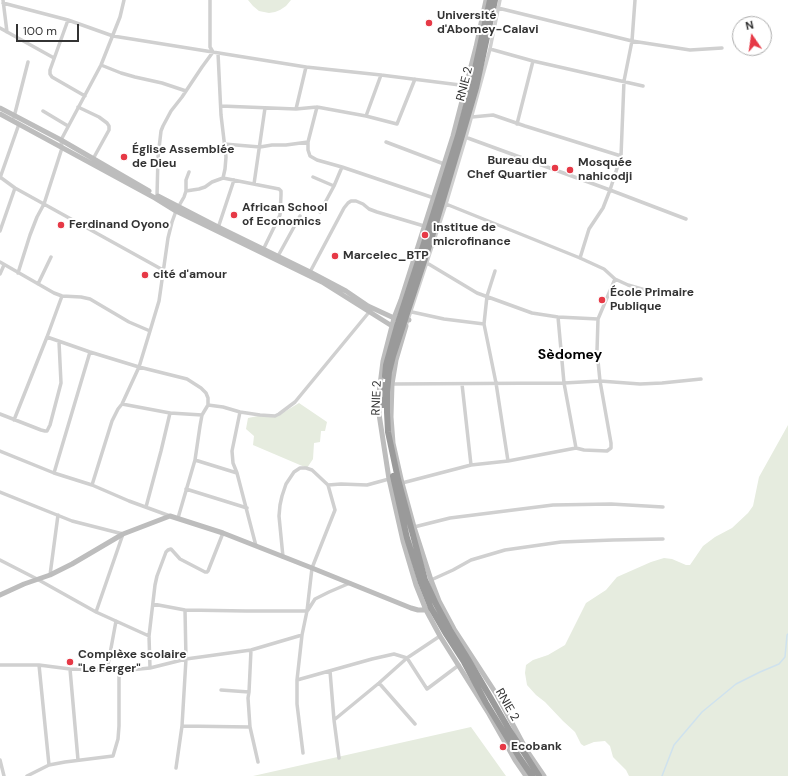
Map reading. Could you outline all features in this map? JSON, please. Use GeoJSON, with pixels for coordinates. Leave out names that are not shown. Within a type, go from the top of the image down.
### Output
{"type":"FeatureCollection","features":[{"type":"Feature","properties":{"kind":"highway","name":"RNIE 2"},"geometry":{"type":"LineString","coordinates":[[490,0],[468,86],[458,136],[386,365],[383,394],[383,416],[387,446],[402,516],[421,583],[431,607],[446,634],[464,662],[486,703],[532,776]]}},
{"type":"Feature","properties":{"kind":"highway","name":"RNIE 2"},"geometry":{"type":"LineString","coordinates":[[400,323],[431,240],[464,137],[495,0]]}},
{"type":"Feature","properties":{"kind":"highway","name":"RNIE 2"},"geometry":{"type":"LineString","coordinates":[[431,607],[450,630],[506,725],[539,776]]}},
{"type":"Feature","properties":{"kind":"street"},"geometry":{"type":"LineString","coordinates":[[18,273],[30,234],[44,204],[62,148],[61,140],[101,65],[120,17],[124,0]]}},
{"type":"Feature","properties":{"kind":"street"},"geometry":{"type":"LineString","coordinates":[[210,0],[210,47],[213,52]]}},
{"type":"Feature","properties":{"kind":"street"},"geometry":{"type":"LineString","coordinates":[[486,0],[468,86],[401,300],[400,323],[392,384],[391,417],[393,443],[402,483],[430,580],[454,629],[497,695],[527,751],[544,776]]}},
{"type":"Feature","properties":{"kind":"street"},"geometry":{"type":"LineString","coordinates":[[500,0],[490,49],[472,117],[464,137],[446,204],[412,312],[400,323],[383,361],[378,414],[389,479],[403,541],[416,585],[431,607],[440,636],[526,776]]}},
{"type":"Feature","properties":{"kind":"street"},"geometry":{"type":"LineString","coordinates":[[580,258],[589,229],[603,208],[621,156],[624,81],[632,41],[635,0]]}},
{"type":"Feature","properties":{"kind":"street"},"geometry":{"type":"LineString","coordinates":[[7,32],[3,1],[68,20],[113,36],[306,67],[468,86]]}},
{"type":"Feature","properties":{"kind":"street"},"geometry":{"type":"LineString","coordinates":[[498,8],[632,41],[690,50],[722,48]]}},
{"type":"Feature","properties":{"kind":"street"},"geometry":{"type":"LineString","coordinates":[[68,20],[54,58],[50,74],[52,77],[85,96]]}},
{"type":"Feature","properties":{"kind":"street"},"geometry":{"type":"LineString","coordinates":[[0,28],[54,58]]}},
{"type":"Feature","properties":{"kind":"street"},"geometry":{"type":"LineString","coordinates":[[490,49],[532,61],[643,86]]}},
{"type":"Feature","properties":{"kind":"street"},"geometry":{"type":"LineString","coordinates":[[157,196],[158,157],[162,126],[213,52]]}},
{"type":"Feature","properties":{"kind":"street"},"geometry":{"type":"LineString","coordinates":[[218,53],[226,157],[223,178]]}},
{"type":"Feature","properties":{"kind":"street"},"geometry":{"type":"LineString","coordinates":[[517,124],[532,61]]}},
{"type":"Feature","properties":{"kind":"street"},"geometry":{"type":"LineString","coordinates":[[14,116],[28,62]]}},
{"type":"Feature","properties":{"kind":"street"},"geometry":{"type":"LineString","coordinates":[[101,65],[121,73],[162,83],[186,91]]}},
{"type":"Feature","properties":{"kind":"street"},"geometry":{"type":"LineString","coordinates":[[296,109],[306,67]]}},
{"type":"Feature","properties":{"kind":"street"},"geometry":{"type":"LineString","coordinates":[[366,116],[381,75]]}},
{"type":"Feature","properties":{"kind":"street"},"geometry":{"type":"LineString","coordinates":[[221,106],[296,109],[317,107],[366,116],[397,124],[415,79]]}},
{"type":"Feature","properties":{"kind":"street"},"geometry":{"type":"LineString","coordinates":[[78,107],[99,117],[109,126],[109,130],[93,158]]}},
{"type":"Feature","properties":{"kind":"street"},"geometry":{"type":"LineString","coordinates":[[317,107],[308,142],[310,156],[317,160],[434,198]]}},
{"type":"Feature","properties":{"kind":"street"},"geometry":{"type":"LineString","coordinates":[[0,108],[93,158],[155,198],[322,282],[370,311],[400,323]]}},
{"type":"Feature","properties":{"kind":"street"},"geometry":{"type":"LineString","coordinates":[[254,184],[265,108]]}},
{"type":"Feature","properties":{"kind":"street"},"geometry":{"type":"LineString","coordinates":[[43,111],[68,126]]}},
{"type":"Feature","properties":{"kind":"street"},"geometry":{"type":"LineString","coordinates":[[0,114],[62,148],[157,196],[178,209]]}},
{"type":"Feature","properties":{"kind":"street"},"geometry":{"type":"LineString","coordinates":[[472,117],[493,115],[517,124],[621,156]]}},
{"type":"Feature","properties":{"kind":"street"},"geometry":{"type":"LineString","coordinates":[[19,124],[0,178],[15,188],[163,270]]}},
{"type":"Feature","properties":{"kind":"street"},"geometry":{"type":"LineString","coordinates":[[464,137],[686,219]]}},
{"type":"Feature","properties":{"kind":"street"},"geometry":{"type":"LineString","coordinates":[[224,144],[260,147],[308,142]]}},
{"type":"Feature","properties":{"kind":"street"},"geometry":{"type":"LineString","coordinates":[[386,142],[444,164]]}},
{"type":"Feature","properties":{"kind":"street"},"geometry":{"type":"LineString","coordinates":[[320,212],[342,167]]}},
{"type":"Feature","properties":{"kind":"street"},"geometry":{"type":"LineString","coordinates":[[92,485],[112,421],[122,404],[139,367],[162,285],[168,238],[186,191],[186,180],[189,172]]}},
{"type":"Feature","properties":{"kind":"street"},"geometry":{"type":"LineString","coordinates":[[313,177],[334,186]]}},
{"type":"Feature","properties":{"kind":"street"},"geometry":{"type":"LineString","coordinates":[[186,191],[199,190],[212,182],[223,178],[277,188],[281,191],[280,216],[263,251]]}},
{"type":"Feature","properties":{"kind":"street"},"geometry":{"type":"LineString","coordinates":[[217,229],[234,180]]}},
{"type":"Feature","properties":{"kind":"street"},"geometry":{"type":"LineString","coordinates":[[0,231],[15,188]]}},
{"type":"Feature","properties":{"kind":"street"},"geometry":{"type":"LineString","coordinates":[[310,272],[344,208],[351,201],[356,201],[377,212],[424,226]]}},
{"type":"Feature","properties":{"kind":"street"},"geometry":{"type":"LineString","coordinates":[[446,204],[580,258],[604,269],[615,279],[628,285],[652,292]]}},
{"type":"Feature","properties":{"kind":"street"},"geometry":{"type":"LineString","coordinates":[[278,256],[300,216]]}},
{"type":"Feature","properties":{"kind":"street"},"geometry":{"type":"LineString","coordinates":[[263,251],[278,256],[310,272],[346,291],[368,306],[400,323]]}},
{"type":"Feature","properties":{"kind":"street"},"geometry":{"type":"LineString","coordinates":[[38,284],[51,257]]}},
{"type":"Feature","properties":{"kind":"street"},"geometry":{"type":"LineString","coordinates":[[0,262],[4,266],[54,293],[62,296],[90,299],[129,322],[150,331]]}},
{"type":"Feature","properties":{"kind":"street"},"geometry":{"type":"LineString","coordinates":[[427,263],[477,293],[532,313],[558,317],[598,319]]}},
{"type":"Feature","properties":{"kind":"street"},"geometry":{"type":"LineString","coordinates":[[0,274],[4,266]]}},
{"type":"Feature","properties":{"kind":"street"},"geometry":{"type":"LineString","coordinates":[[495,271],[487,296],[484,324],[496,383],[508,461]]}},
{"type":"Feature","properties":{"kind":"street"},"geometry":{"type":"LineString","coordinates":[[402,483],[471,465],[508,461],[576,448],[584,450],[606,450],[611,448],[600,381],[598,319],[615,279]]}},
{"type":"Feature","properties":{"kind":"street"},"geometry":{"type":"LineString","coordinates":[[14,420],[62,296]]}},
{"type":"Feature","properties":{"kind":"street"},"geometry":{"type":"LineString","coordinates":[[208,404],[240,412],[275,416],[286,410],[295,402],[370,311]]}},
{"type":"Feature","properties":{"kind":"street"},"geometry":{"type":"LineString","coordinates":[[412,312],[444,319],[484,324]]}},
{"type":"Feature","properties":{"kind":"street"},"geometry":{"type":"LineString","coordinates":[[558,317],[564,383],[576,448]]}},
{"type":"Feature","properties":{"kind":"street"},"geometry":{"type":"LineString","coordinates":[[47,337],[139,367],[187,379],[202,388],[206,393],[208,404],[202,415],[195,460],[178,518]]}},
{"type":"Feature","properties":{"kind":"street"},"geometry":{"type":"LineString","coordinates":[[0,414],[45,431],[47,430],[61,383],[59,342]]}},
{"type":"Feature","properties":{"kind":"street"},"geometry":{"type":"LineString","coordinates":[[54,473],[90,352]]}},
{"type":"Feature","properties":{"kind":"street"},"geometry":{"type":"LineString","coordinates":[[392,384],[564,383],[600,381],[640,384],[701,379]]}},
{"type":"Feature","properties":{"kind":"street"},"geometry":{"type":"LineString","coordinates":[[462,384],[471,465]]}},
{"type":"Feature","properties":{"kind":"street"},"geometry":{"type":"LineString","coordinates":[[122,404],[170,413],[202,415]]}},
{"type":"Feature","properties":{"kind":"street"},"geometry":{"type":"LineString","coordinates":[[240,412],[232,451],[233,463],[247,508],[256,546]]}},
{"type":"Feature","properties":{"kind":"street"},"geometry":{"type":"LineString","coordinates":[[146,507],[170,413]]}},
{"type":"Feature","properties":{"kind":"street"},"geometry":{"type":"LineString","coordinates":[[0,451],[54,473],[92,485],[170,516],[223,533],[411,608],[418,610],[431,607]]}},
{"type":"Feature","properties":{"kind":"street"},"geometry":{"type":"LineString","coordinates":[[195,460],[237,472]]}},
{"type":"Feature","properties":{"kind":"street"},"geometry":{"type":"LineString","coordinates":[[283,557],[279,516],[280,505],[286,484],[294,472],[300,468],[306,468],[312,470],[328,485],[335,510],[312,568],[307,611],[302,635],[297,680],[297,704],[303,753]]}},
{"type":"Feature","properties":{"kind":"street"},"geometry":{"type":"LineString","coordinates":[[328,485],[367,485],[389,479]]}},
{"type":"Feature","properties":{"kind":"street"},"geometry":{"type":"LineString","coordinates":[[186,489],[247,508]]}},
{"type":"Feature","properties":{"kind":"street"},"geometry":{"type":"LineString","coordinates":[[0,492],[72,521],[123,534]]}},
{"type":"Feature","properties":{"kind":"street"},"geometry":{"type":"LineString","coordinates":[[414,528],[450,518],[553,505],[611,504],[663,507]]}},
{"type":"Feature","properties":{"kind":"street"},"geometry":{"type":"LineString","coordinates":[[50,574],[58,515]]}},
{"type":"Feature","properties":{"kind":"street"},"geometry":{"type":"LineString","coordinates":[[0,595],[72,564],[123,534],[170,516]]}},
{"type":"Feature","properties":{"kind":"street"},"geometry":{"type":"LineString","coordinates":[[150,668],[149,636],[155,585],[166,552],[171,549],[180,559],[207,572],[223,533]]}},
{"type":"Feature","properties":{"kind":"street"},"geometry":{"type":"LineString","coordinates":[[96,612],[123,534]]}},
{"type":"Feature","properties":{"kind":"street"},"geometry":{"type":"LineString","coordinates":[[430,580],[471,560],[505,550],[561,542],[663,539]]}},
{"type":"Feature","properties":{"kind":"street"},"geometry":{"type":"LineString","coordinates":[[0,560],[96,612],[149,636]]}},
{"type":"Feature","properties":{"kind":"street"},"geometry":{"type":"LineString","coordinates":[[307,611],[315,600],[350,583]]}},
{"type":"Feature","properties":{"kind":"street"},"geometry":{"type":"LineString","coordinates":[[153,604],[185,610],[246,612],[307,611]]}},
{"type":"Feature","properties":{"kind":"street"},"geometry":{"type":"LineString","coordinates":[[176,768],[182,726],[186,659],[185,610]]}},
{"type":"Feature","properties":{"kind":"street"},"geometry":{"type":"LineString","coordinates":[[107,670],[116,621]]}},
{"type":"Feature","properties":{"kind":"street"},"geometry":{"type":"LineString","coordinates":[[0,665],[39,665],[70,669],[119,671],[150,668],[186,659],[252,650],[302,635]]}},
{"type":"Feature","properties":{"kind":"street"},"geometry":{"type":"LineString","coordinates":[[334,720],[407,658],[440,636]]}},
{"type":"Feature","properties":{"kind":"street"},"geometry":{"type":"LineString","coordinates":[[252,650],[248,698],[250,727],[258,762]]}},
{"type":"Feature","properties":{"kind":"street"},"geometry":{"type":"LineString","coordinates":[[297,680],[394,654],[407,658],[427,689],[459,665]]}},
{"type":"Feature","properties":{"kind":"street"},"geometry":{"type":"LineString","coordinates":[[39,665],[49,765]]}},
{"type":"Feature","properties":{"kind":"street"},"geometry":{"type":"LineString","coordinates":[[70,669],[78,760]]}},
{"type":"Feature","properties":{"kind":"street"},"geometry":{"type":"LineString","coordinates":[[27,776],[35,774],[49,765],[113,756],[118,739],[119,726],[119,671]]}},
{"type":"Feature","properties":{"kind":"street"},"geometry":{"type":"LineString","coordinates":[[330,671],[339,758]]}},
{"type":"Feature","properties":{"kind":"street"},"geometry":{"type":"LineString","coordinates":[[379,683],[415,724]]}},
{"type":"Feature","properties":{"kind":"street"},"geometry":{"type":"LineString","coordinates":[[221,690],[249,692]]}},
{"type":"Feature","properties":{"kind":"street"},"geometry":{"type":"LineString","coordinates":[[182,726],[250,727]]}},
{"type":"Feature","properties":{"kind":"street"},"geometry":{"type":"LineString","coordinates":[[0,760],[4,776]]}},
{"type":"Feature","properties":{"kind":"shaded area"},"geometry":{"type":"Polygon","coordinates":[[[248,0],[291,0],[280,10],[269,13],[259,11],[248,0]]]}},
{"type":"Feature","properties":{"kind":"shaded area"},"geometry":{"type":"Polygon","coordinates":[[[299,403],[327,422],[325,431],[321,431],[320,442],[314,443],[313,459],[307,468],[253,445],[254,436],[246,429],[248,418],[258,416],[276,417],[299,403]]]}},
{"type":"Feature","properties":{"kind":"shaded area"},"geometry":{"type":"Polygon","coordinates":[[[788,425],[788,776],[629,776],[626,770],[613,757],[610,746],[605,741],[594,742],[584,746],[581,744],[575,732],[527,685],[525,673],[526,665],[533,660],[548,655],[565,645],[586,603],[606,590],[617,577],[664,558],[690,565],[703,546],[715,537],[732,528],[748,513],[753,506],[759,477],[788,425]]]}},
{"type":"Feature","properties":{"kind":"shaded area"},"geometry":{"type":"Polygon","coordinates":[[[471,727],[506,776],[253,776],[471,727]]]}},
{"type":"Feature","properties":{"kind":"waterway"},"geometry":{"type":"LineString","coordinates":[[662,776],[674,745],[702,712],[736,684],[779,664],[785,657],[788,634]]}},
{"type":"Feature","properties":{"kind":"place","name":"Université d'Abomey-Calavi"},"geometry":{"type":"Point","coordinates":[429,23]}},
{"type":"Feature","properties":{"kind":"place","name":"Église Assemblée de Dieu"},"geometry":{"type":"Point","coordinates":[124,157]}},
{"type":"Feature","properties":{"kind":"place","name":"Bureau du Chef Quartier"},"geometry":{"type":"Point","coordinates":[555,168]}},
{"type":"Feature","properties":{"kind":"place","name":"Mosquée nahicodji"},"geometry":{"type":"Point","coordinates":[570,170]}},
{"type":"Feature","properties":{"kind":"place","name":"African School of Economics"},"geometry":{"type":"Point","coordinates":[234,215]}},
{"type":"Feature","properties":{"kind":"place","name":"Ferdinand Oyono"},"geometry":{"type":"Point","coordinates":[61,225]}},
{"type":"Feature","properties":{"kind":"place","name":"institue de microfinance"},"geometry":{"type":"Point","coordinates":[425,235]}},
{"type":"Feature","properties":{"kind":"place","name":"Marcelec_BTP"},"geometry":{"type":"Point","coordinates":[335,256]}},
{"type":"Feature","properties":{"kind":"place","name":"cité d'amour"},"geometry":{"type":"Point","coordinates":[145,275]}},
{"type":"Feature","properties":{"kind":"place","name":"École Primaire Publique"},"geometry":{"type":"Point","coordinates":[602,300]}},
{"type":"Feature","properties":{"kind":"place","name":"Complèxe scolaire \"Le Ferger\""},"geometry":{"type":"Point","coordinates":[70,662]}},
{"type":"Feature","properties":{"kind":"place","name":"Ecobank"},"geometry":{"type":"Point","coordinates":[503,747]}},
{"type":"Feature","properties":{"kind":"district","name":"Sèdomey"},"geometry":{"type":"Point","coordinates":[570,355]}}]}
